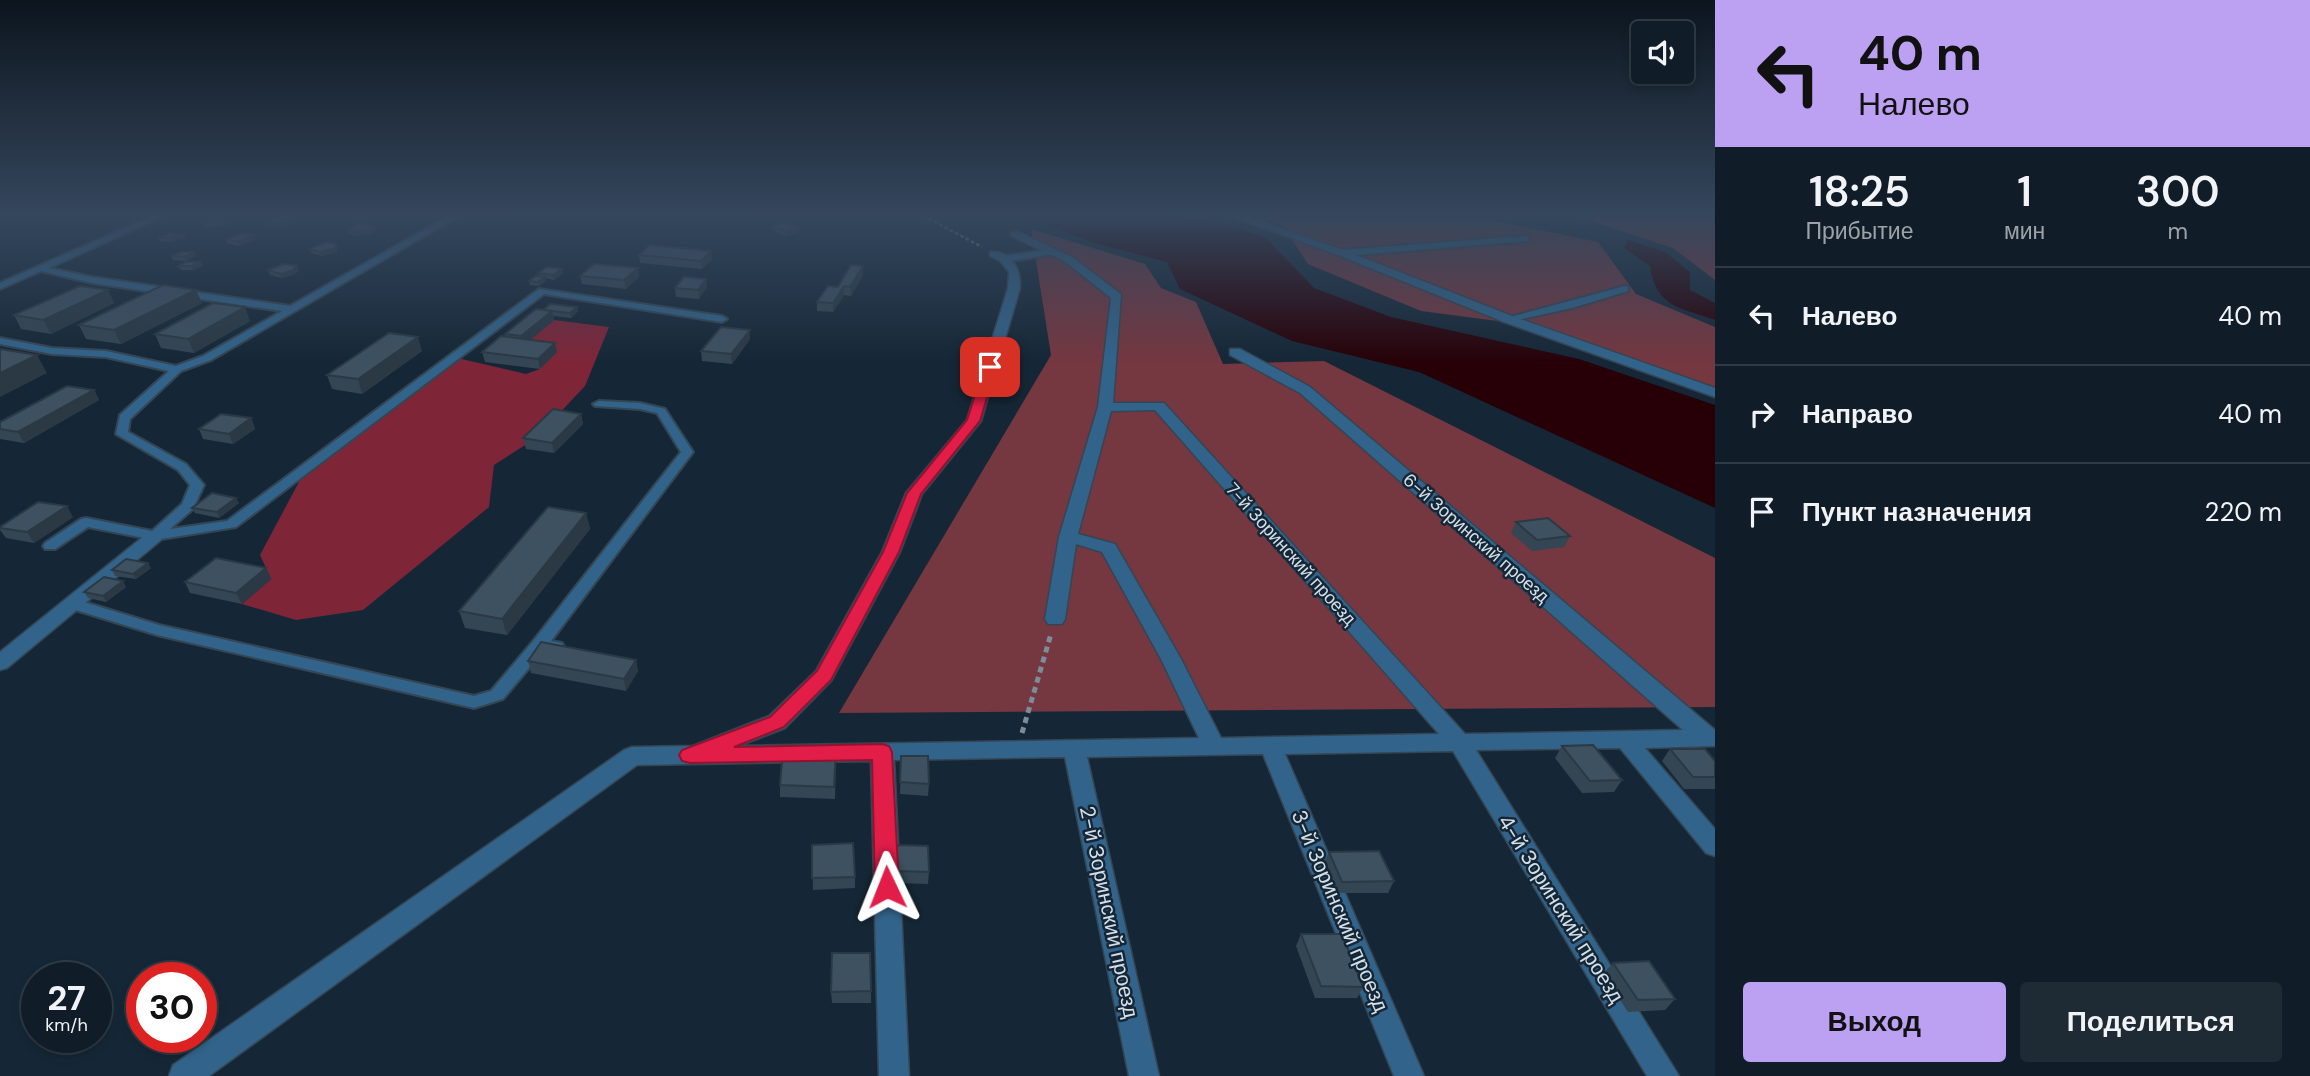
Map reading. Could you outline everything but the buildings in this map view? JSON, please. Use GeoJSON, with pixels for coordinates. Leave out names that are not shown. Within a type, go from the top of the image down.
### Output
{"type":"FeatureCollection","features":[{"type":"Feature","properties":{"kind":"street"},"geometry":{"type":"LineString","coordinates":[[690,755],[777,722],[824,676],[891,552],[914,493],[974,421],[1014,288],[1015,272],[1006,263]]}},
{"type":"Feature","properties":{"kind":"street"},"geometry":{"type":"LineString","coordinates":[[1055,619],[1068,537],[1105,407],[1117,297],[1073,263]]}},
{"type":"Feature","properties":{"kind":"street"},"geometry":{"type":"LineString","coordinates":[[1368,263],[1508,319],[1715,393]]}},
{"type":"Feature","properties":{"kind":"street","name":"6-й Зоринский проезд"},"geometry":{"type":"LineString","coordinates":[[1236,352],[1305,390],[1711,738]]}},
{"type":"Feature","properties":{"kind":"street","name":"7-й Зоринский проезд"},"geometry":{"type":"LineString","coordinates":[[1105,407],[1159,406],[1458,743]]}},
{"type":"Feature","properties":{"kind":"street"},"geometry":{"type":"LineString","coordinates":[[0,663],[155,536]]}},
{"type":"Feature","properties":{"kind":"street"},"geometry":{"type":"LineString","coordinates":[[1068,537],[1109,548],[1171,659],[1215,747]]}},
{"type":"Feature","properties":{"kind":"street"},"geometry":{"type":"LineString","coordinates":[[184,1076],[632,756],[1711,738]]}},
{"type":"Feature","properties":{"kind":"street"},"geometry":{"type":"LineString","coordinates":[[1626,740],[1715,846]]}},
{"type":"Feature","properties":{"kind":"street","name":"4-й Зоринский проезд"},"geometry":{"type":"LineString","coordinates":[[1458,743],[1664,1076]]}},
{"type":"Feature","properties":{"kind":"street","name":"3-й Зоринский проезд"},"geometry":{"type":"LineString","coordinates":[[1271,746],[1409,1076]]}},
{"type":"Feature","properties":{"kind":"street","name":"2-й Зоринский проезд"},"geometry":{"type":"LineString","coordinates":[[1074,749],[1144,1076]]}},
{"type":"Feature","properties":{"kind":"street"},"geometry":{"type":"LineString","coordinates":[[882,752],[894,1076]]}},
{"type":"Feature","properties":{"kind":"lane"},"geometry":{"type":"LineString","coordinates":[[0,286],[57,263]]}},
{"type":"Feature","properties":{"kind":"lane"},"geometry":{"type":"LineString","coordinates":[[155,536],[188,506],[197,485],[182,467],[122,434],[124,418],[177,369],[207,358],[371,263]]}},
{"type":"Feature","properties":{"kind":"lane"},"geometry":{"type":"LineString","coordinates":[[44,269],[92,280],[290,309]]}},
{"type":"Feature","properties":{"kind":"lane"},"geometry":{"type":"LineString","coordinates":[[1508,319],[1569,306],[1625,289]]}},
{"type":"Feature","properties":{"kind":"lane"},"geometry":{"type":"LineString","coordinates":[[50,546],[86,522],[155,536],[232,524],[542,291],[722,319]]}},
{"type":"Feature","properties":{"kind":"lane"},"geometry":{"type":"LineString","coordinates":[[0,341],[52,351],[106,354],[177,369]]}},
{"type":"Feature","properties":{"kind":"lane"},"geometry":{"type":"LineString","coordinates":[[71,603],[157,630],[474,702],[497,695],[540,644],[687,452],[661,411],[640,406],[599,404]]}},
{"type":"Feature","properties":{"kind":"lane"},"geometry":{"type":"LineString","coordinates":[[540,644],[567,649]]}},
{"type":"Feature","properties":{"kind":"path"},"geometry":{"type":"LineString","coordinates":[[1017,750],[1055,619]]}},
{"type":"Feature","properties":{"kind":"shaded area"},"geometry":{"type":"Polygon","coordinates":[[[1036,263],[1142,263],[1161,288],[1196,302],[1223,364],[1324,361],[1715,558],[1715,707],[839,713],[1051,355],[1036,263]]]}},
{"type":"Feature","properties":{"kind":"shaded area"},"geometry":{"type":"Polygon","coordinates":[[[1168,263],[1290,263],[1314,288],[1391,317],[1579,359],[1715,405],[1715,508],[1419,372],[1292,341],[1180,289],[1168,263]]]}},
{"type":"Feature","properties":{"kind":"shaded area"},"geometry":{"type":"Polygon","coordinates":[[[1614,263],[1636,294],[1715,327],[1715,387],[1544,327],[1421,311],[1308,264],[1614,263]]]}},
{"type":"Feature","properties":{"kind":"shaded area"},"geometry":{"type":"Polygon","coordinates":[[[1646,263],[1679,263],[1690,272],[1690,290],[1715,303],[1715,320],[1681,308],[1664,298],[1653,280],[1650,266],[1646,263]]]}},
{"type":"Feature","properties":{"kind":"shaded area"},"geometry":{"type":"Polygon","coordinates":[[[1693,263],[1715,263],[1715,280],[1693,263]]]}},
{"type":"Feature","properties":{"kind":"shaded area"},"geometry":{"type":"Polygon","coordinates":[[[554,320],[609,327],[585,386],[536,438],[494,465],[489,507],[363,610],[296,620],[242,604],[271,579],[260,555],[307,467],[453,357],[526,374],[540,369],[523,346],[554,320]]]}},
{"type":"Feature","properties":{"kind":"route"},"geometry":{"type":"LineString","coordinates":[[887,887],[882,752],[690,755],[777,722],[824,676],[891,552],[914,493],[974,421],[990,367]]}}]}
